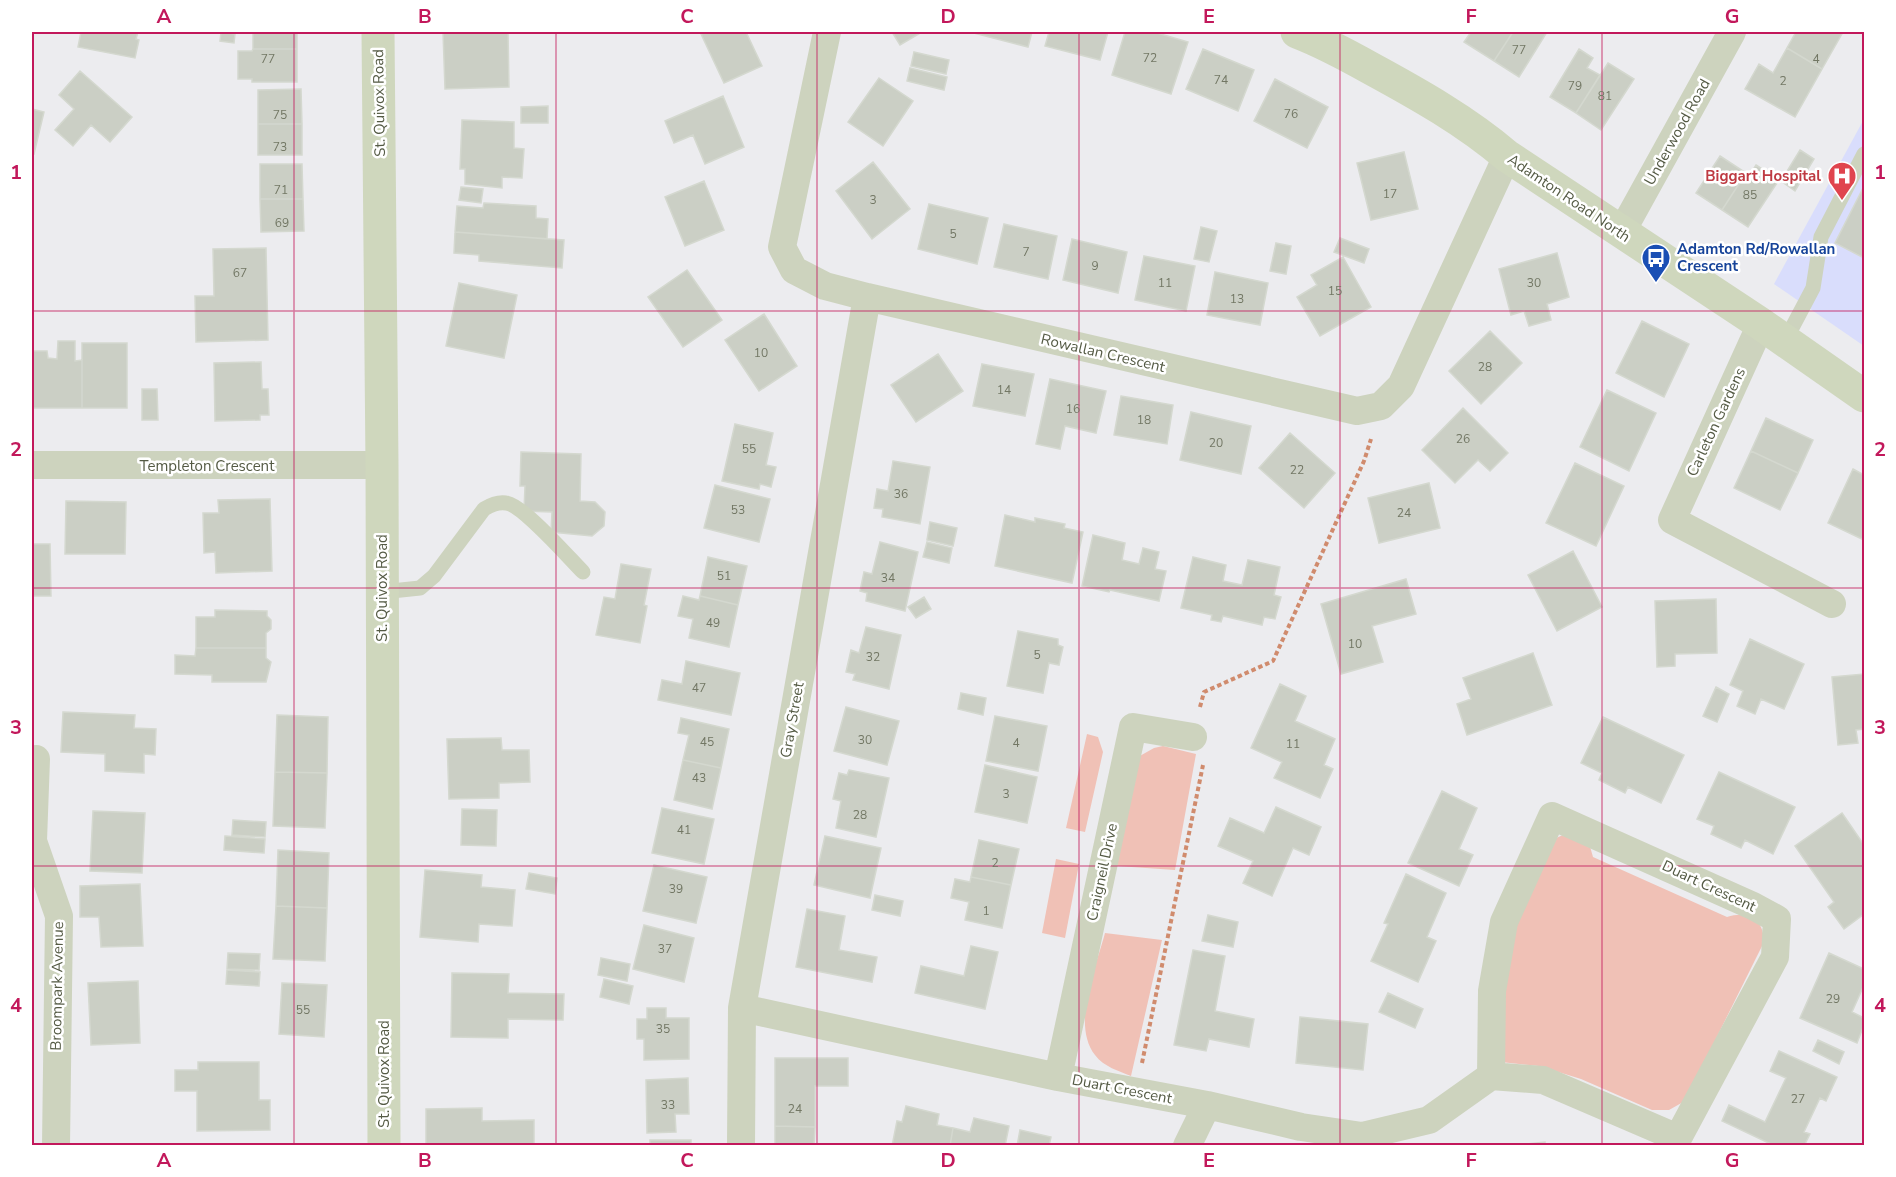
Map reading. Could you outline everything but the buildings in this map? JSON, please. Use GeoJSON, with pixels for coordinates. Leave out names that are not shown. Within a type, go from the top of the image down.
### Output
{"type":"FeatureCollection","features":[{"type":"Feature","properties":{"kind":"street","name":"St. Quivox Road"},"geometry":{"type":"LineString","coordinates":[[378,32],[384,1146]]}},
{"type":"Feature","properties":{"kind":"street","name":"Rowallan Crescent"},"geometry":{"type":"LineString","coordinates":[[827,32],[782,247],[794,270],[825,286],[867,297],[1357,411],[1381,406]]}},
{"type":"Feature","properties":{"kind":"street","name":"Adamton Road North"},"geometry":{"type":"LineString","coordinates":[[1298,32],[1318,40],[1409,89],[1864,396]]}},
{"type":"Feature","properties":{"kind":"street","name":"Underwood Road"},"geometry":{"type":"LineString","coordinates":[[1621,233],[1732,32]]}},
{"type":"Feature","properties":{"kind":"street"},"geometry":{"type":"LineString","coordinates":[[1381,406],[1401,386],[1507,156]]}},
{"type":"Feature","properties":{"kind":"street","name":"Gray Street"},"geometry":{"type":"LineString","coordinates":[[741,1146],[742,1008],[867,297]]}},
{"type":"Feature","properties":{"kind":"street","name":"Carleton Gardens"},"geometry":{"type":"LineString","coordinates":[[1773,333],[1672,520],[1832,604]]}},
{"type":"Feature","properties":{"kind":"street","name":"Templeton Crescent"},"geometry":{"type":"LineString","coordinates":[[32,465],[382,465]]}},
{"type":"Feature","properties":{"kind":"street","name":"Craigneil Drive"},"geometry":{"type":"LineString","coordinates":[[1058,1077],[1133,727],[1193,737]]}},
{"type":"Feature","properties":{"kind":"street","name":"Broompark Avenue"},"geometry":{"type":"LineString","coordinates":[[36,759],[32,842],[59,916],[56,1140]]}},
{"type":"Feature","properties":{"kind":"street","name":"Duart Crescent"},"geometry":{"type":"LineString","coordinates":[[742,1008],[1058,1077],[1207,1105],[1301,1127],[1362,1136],[1429,1120],[1491,1076],[1542,1080],[1678,1138],[1775,957],[1776,919],[1753,906],[1552,816],[1504,922],[1492,991],[1491,1076]]}},
{"type":"Feature","properties":{"kind":"street"},"geometry":{"type":"LineString","coordinates":[[1187,1146],[1207,1105]]}},
{"type":"Feature","properties":{"kind":"street"},"geometry":{"type":"LineString","coordinates":[[32,1108],[56,1140]]}},
{"type":"Feature","properties":{"kind":"lane"},"geometry":{"type":"LineString","coordinates":[[1773,333],[1813,288],[1821,237],[1864,154]]}},
{"type":"Feature","properties":{"kind":"lane"},"geometry":{"type":"LineString","coordinates":[[382,592],[420,588],[434,576],[484,509],[493,504],[508,502],[522,510],[583,572]]}},
{"type":"Feature","properties":{"kind":"path"},"geometry":{"type":"LineString","coordinates":[[1136,1092],[1204,759],[1193,737],[1204,692],[1272,661],[1364,461],[1381,406]]}},
{"type":"Feature","properties":{"kind":"shaded area","name":"Biggart Hospital"},"geometry":{"type":"Polygon","coordinates":[[[1864,119],[1864,346],[1774,284],[1864,119]]]}},
{"type":"Feature","properties":{"kind":"shaded area"},"geometry":{"type":"Polygon","coordinates":[[[1087,734],[1098,737],[1103,752],[1085,832],[1066,828],[1087,734]]]}},
{"type":"Feature","properties":{"kind":"shaded area"},"geometry":{"type":"Polygon","coordinates":[[[1163,746],[1196,754],[1175,870],[1117,866],[1138,757],[1163,746]]]}},
{"type":"Feature","properties":{"kind":"shaded area"},"geometry":{"type":"Polygon","coordinates":[[[1565,834],[1589,843],[1593,857],[1727,917],[1742,915],[1753,918],[1761,927],[1764,942],[1685,1101],[1669,1110],[1652,1110],[1581,1079],[1539,1066],[1501,1062],[1498,1033],[1512,928],[1552,840],[1565,834]]]}},
{"type":"Feature","properties":{"kind":"shaded area"},"geometry":{"type":"Polygon","coordinates":[[[1056,859],[1079,864],[1065,938],[1042,933],[1056,859]]]}},
{"type":"Feature","properties":{"kind":"shaded area"},"geometry":{"type":"Polygon","coordinates":[[[1105,933],[1162,940],[1131,1076],[1103,1063],[1095,1055],[1088,1042],[1085,1028],[1088,995],[1105,933]]]}},
{"type":"Feature","properties":{"kind":"place","name":"Biggart Hospital"},"geometry":{"type":"Point","coordinates":[1842,202]}},
{"type":"Feature","properties":{"kind":"place","name":"Adamton Rd/Rowallan Crescent"},"geometry":{"type":"Point","coordinates":[1656,284]}}]}
